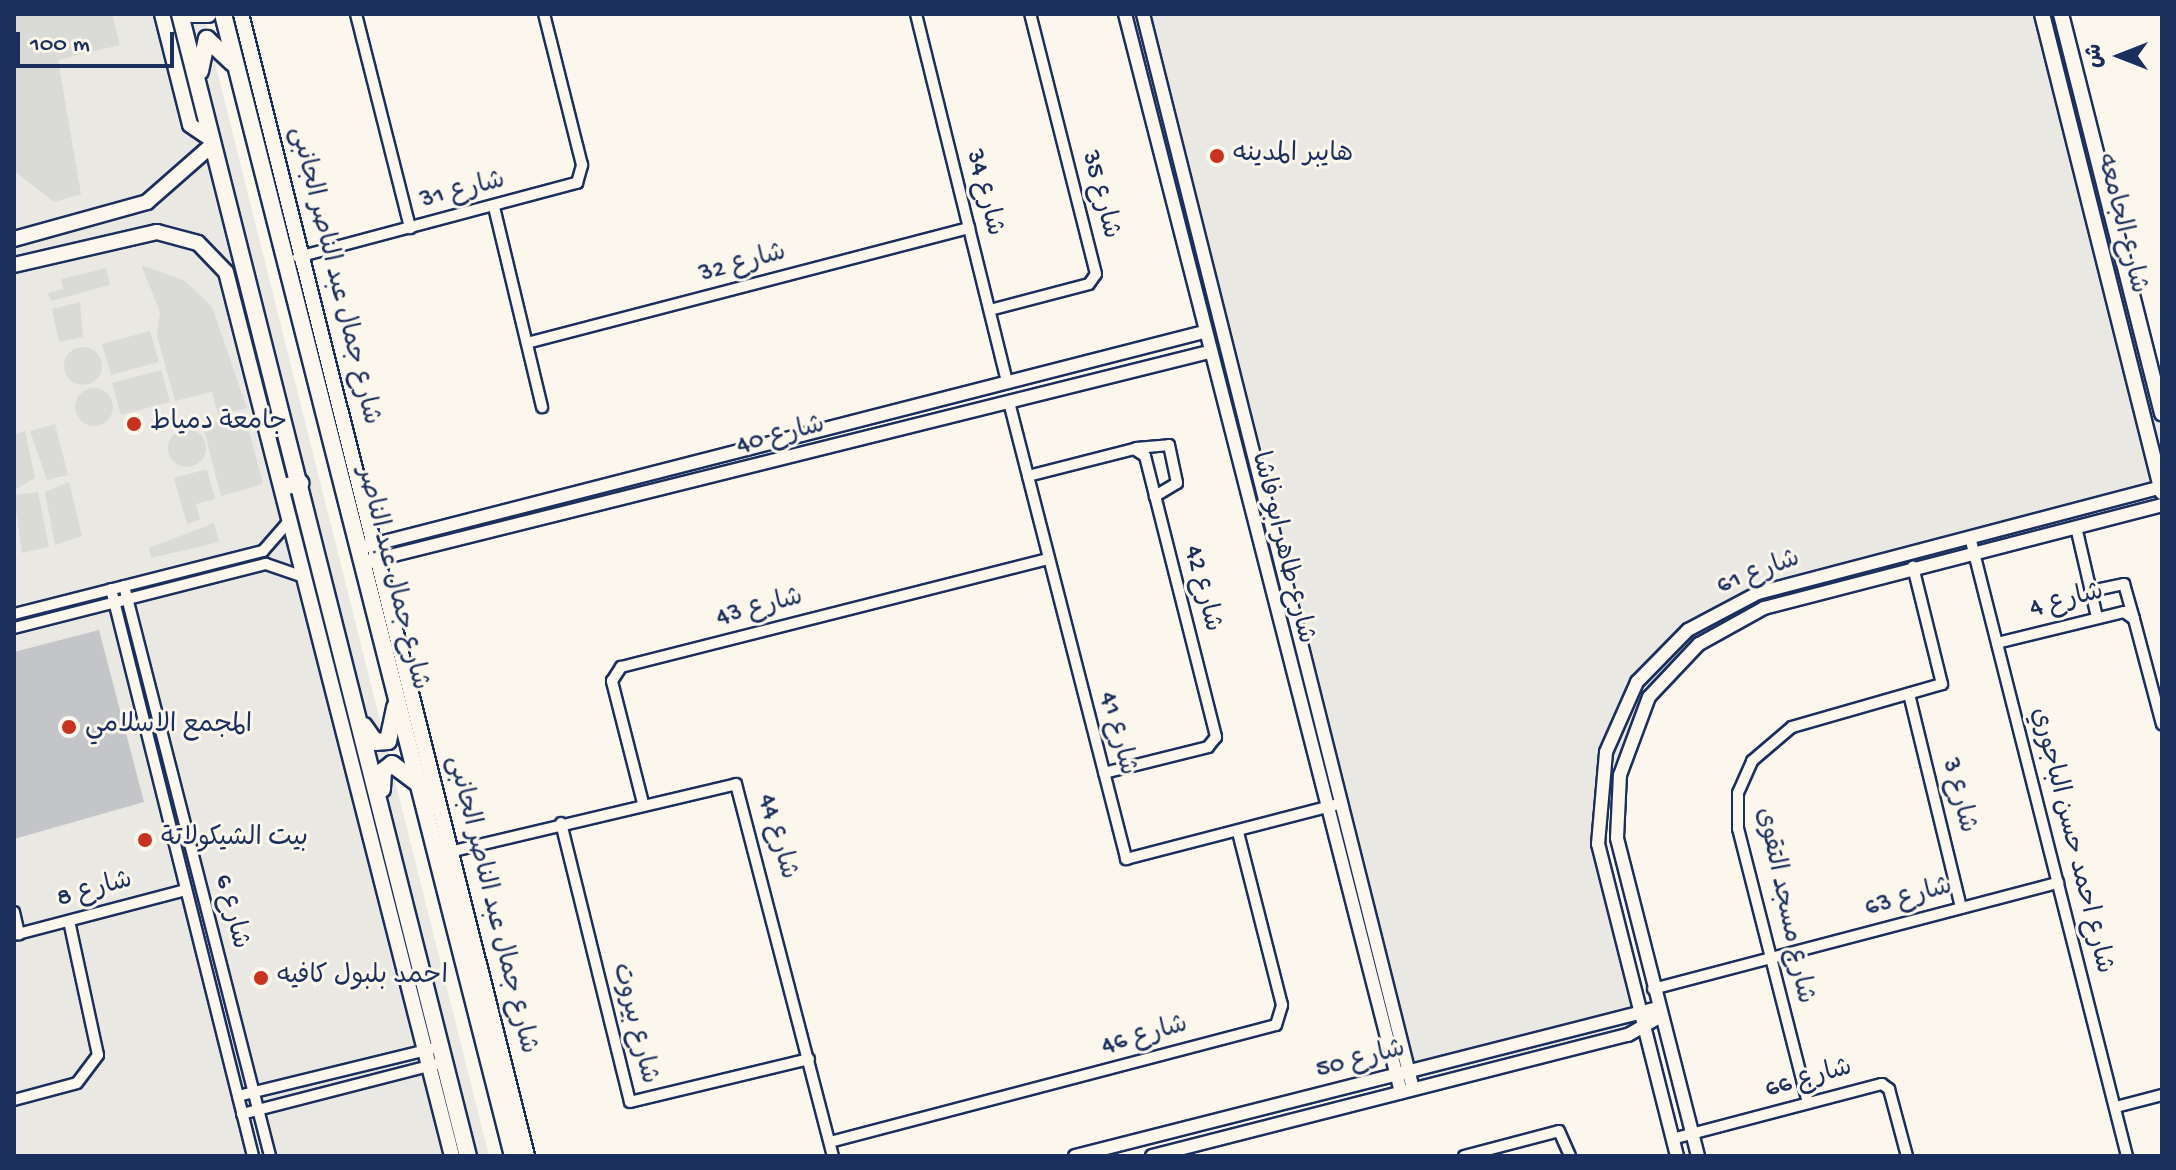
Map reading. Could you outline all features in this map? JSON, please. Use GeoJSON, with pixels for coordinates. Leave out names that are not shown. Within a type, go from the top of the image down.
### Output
{"type":"FeatureCollection","features":[{"type":"Feature","properties":{"kind":"main road"},"geometry":{"type":"LineString","coordinates":[[162,14],[190,125],[212,142]]}},
{"type":"Feature","properties":{"kind":"main road"},"geometry":{"type":"LineString","coordinates":[[180,14],[382,813],[435,1056],[452,1156]]}},
{"type":"Feature","properties":{"kind":"main road"},"geometry":{"type":"LineString","coordinates":[[192,14],[208,14]]}},
{"type":"Feature","properties":{"kind":"main road","name":"شارع جمال عبد الناصر"},"geometry":{"type":"LineString","coordinates":[[223,14],[285,261],[370,554],[397,698],[420,785],[445,853],[513,1156]]}},
{"type":"Feature","properties":{"kind":"main road","name":"شارع جمال عبد الناصر الجانبى"},"geometry":{"type":"LineString","coordinates":[[241,14],[303,256],[370,554],[445,853],[527,1156]]}},
{"type":"Feature","properties":{"kind":"main road","name":"شارع الجامعه"},"geometry":{"type":"LineString","coordinates":[[2042,14],[2162,489]]}},
{"type":"Feature","properties":{"kind":"main road","name":"شارع الجامعه"},"geometry":{"type":"LineString","coordinates":[[2061,14],[2162,413]]}},
{"type":"Feature","properties":{"kind":"main road"},"geometry":{"type":"LineString","coordinates":[[200,94],[204,40],[215,41],[237,67]]}},
{"type":"Feature","properties":{"kind":"main road"},"geometry":{"type":"LineString","coordinates":[[14,239],[147,202],[212,142]]}},
{"type":"Feature","properties":{"kind":"main road"},"geometry":{"type":"LineString","coordinates":[[57,229],[63,253]]}},
{"type":"Feature","properties":{"kind":"main road"},"geometry":{"type":"LineString","coordinates":[[14,265],[157,232],[189,238],[214,256],[230,283],[339,713],[435,1056],[468,1156]]}},
{"type":"Feature","properties":{"kind":"main road"},"geometry":{"type":"LineString","coordinates":[[283,487],[301,483]]}},
{"type":"Feature","properties":{"kind":"main road"},"geometry":{"type":"LineString","coordinates":[[357,714],[375,742],[385,743],[397,698]]}},
{"type":"Feature","properties":{"kind":"main road"},"geometry":{"type":"LineString","coordinates":[[339,713],[357,714]]}},
{"type":"Feature","properties":{"kind":"main road"},"geometry":{"type":"LineString","coordinates":[[382,813],[386,766],[400,766],[420,785]]}},
{"type":"Feature","properties":{"kind":"street"},"geometry":{"type":"LineString","coordinates":[[356,14],[410,228]]}},
{"type":"Feature","properties":{"kind":"street","name":"شارع 31"},"geometry":{"type":"LineString","coordinates":[[285,261],[494,207],[580,179],[568,109],[544,14]]}},
{"type":"Feature","properties":{"kind":"street","name":"شارع 34"},"geometry":{"type":"LineString","coordinates":[[917,14],[1007,383]]}},
{"type":"Feature","properties":{"kind":"street","name":"شارع 35"},"geometry":{"type":"LineString","coordinates":[[990,310],[1089,284],[1096,274],[1030,14]]}},
{"type":"Feature","properties":{"kind":"street","name":"شارع طاهر ابو فاشا"},"geometry":{"type":"LineString","coordinates":[[1125,14],[1326,808],[1403,1073]]}},
{"type":"Feature","properties":{"kind":"street","name":"شارع طاهر ابو فاشا"},"geometry":{"type":"LineString","coordinates":[[1143,14],[1342,803],[1407,1090]]}},
{"type":"Feature","properties":{"kind":"street"},"geometry":{"type":"LineString","coordinates":[[494,207],[542,407]]}},
{"type":"Feature","properties":{"kind":"street","name":"شارع 32"},"geometry":{"type":"LineString","coordinates":[[527,343],[969,228]]}},
{"type":"Feature","properties":{"kind":"street","name":"شارع 40"},"geometry":{"type":"LineString","coordinates":[[370,554],[1204,332]]}},
{"type":"Feature","properties":{"kind":"street","name":"شارع 40"},"geometry":{"type":"LineString","coordinates":[[370,554],[1209,352]]}},
{"type":"Feature","properties":{"kind":"street","name":"شارع 41"},"geometry":{"type":"LineString","coordinates":[[1009,402],[1128,860],[1342,803]]}},
{"type":"Feature","properties":{"kind":"street"},"geometry":{"type":"LineString","coordinates":[[1028,476],[1134,449],[1169,445],[1177,483],[1155,496]]}},
{"type":"Feature","properties":{"kind":"street","name":"شارع 42"},"geometry":{"type":"LineString","coordinates":[[1104,773],[1215,740],[1144,453],[1134,449]]}},
{"type":"Feature","properties":{"kind":"street","name":"شارع 61"},"geometry":{"type":"LineString","coordinates":[[1677,1156],[1638,1013],[1598,844],[1599,786],[1613,730],[1637,682],[1668,647],[1734,603],[1781,586],[2162,489]]}},
{"type":"Feature","properties":{"kind":"street","name":"شارع 61"},"geometry":{"type":"LineString","coordinates":[[1698,1156],[1617,838],[1618,785],[1631,735],[1681,660],[1720,630],[1786,601],[2162,505]]}},
{"type":"Feature","properties":{"kind":"street"},"geometry":{"type":"LineString","coordinates":[[14,614],[263,551],[283,536],[291,518]]}},
{"type":"Feature","properties":{"kind":"street"},"geometry":{"type":"LineString","coordinates":[[2076,527],[2097,617]]}},
{"type":"Feature","properties":{"kind":"street","name":"شارع احمد حسن الباجوري"},"geometry":{"type":"LineString","coordinates":[[1970,537],[2127,1156]]}},
{"type":"Feature","properties":{"kind":"street","name":"شارع 43"},"geometry":{"type":"LineString","coordinates":[[643,803],[612,681],[621,667],[1049,559]]}},
{"type":"Feature","properties":{"kind":"street"},"geometry":{"type":"LineString","coordinates":[[14,628],[266,564],[290,567],[306,579]]}},
{"type":"Feature","properties":{"kind":"street","name":"شارع مسجد التقوى"},"geometry":{"type":"LineString","coordinates":[[1808,1103],[1738,829],[1744,776],[1763,747],[1792,727],[1909,694],[1943,680],[1913,567]]}},
{"type":"Feature","properties":{"kind":"street"},"geometry":{"type":"LineString","coordinates":[[2091,591],[2124,584],[2134,619]]}},
{"type":"Feature","properties":{"kind":"street","name":"شارع 6"},"geometry":{"type":"LineString","coordinates":[[124,586],[270,1156]]}},
{"type":"Feature","properties":{"kind":"street"},"geometry":{"type":"LineString","coordinates":[[1781,586],[1786,601]]}},
{"type":"Feature","properties":{"kind":"street","name":"شارع 6"},"geometry":{"type":"LineString","coordinates":[[111,589],[253,1156]]}},
{"type":"Feature","properties":{"kind":"street","name":"شارع 4"},"geometry":{"type":"LineString","coordinates":[[1997,643],[2117,611],[2134,619],[2162,724]]}},
{"type":"Feature","properties":{"kind":"street","name":"شارع 3"},"geometry":{"type":"LineString","coordinates":[[1909,694],[1961,908]]}},
{"type":"Feature","properties":{"kind":"street","name":"شارع 44"},"geometry":{"type":"LineString","coordinates":[[445,853],[726,782],[742,791],[833,1156]]}},
{"type":"Feature","properties":{"kind":"street","name":"شارع بيروت"},"geometry":{"type":"LineString","coordinates":[[561,823],[630,1102],[809,1059]]}},
{"type":"Feature","properties":{"kind":"street","name":"شارع 46"},"geometry":{"type":"LineString","coordinates":[[830,1142],[1276,1025],[1282,1005],[1238,832]]}},
{"type":"Feature","properties":{"kind":"street"},"geometry":{"type":"LineString","coordinates":[[173,839],[188,835]]}},
{"type":"Feature","properties":{"kind":"street","name":"شارع 63"},"geometry":{"type":"LineString","coordinates":[[1653,989],[2058,883]]}},
{"type":"Feature","properties":{"kind":"street","name":"شارع 8"},"geometry":{"type":"LineString","coordinates":[[17,934],[186,890]]}},
{"type":"Feature","properties":{"kind":"street"},"geometry":{"type":"LineString","coordinates":[[14,912],[17,934]]}},
{"type":"Feature","properties":{"kind":"street"},"geometry":{"type":"LineString","coordinates":[[14,1100],[77,1083],[98,1055],[69,921]]}},
{"type":"Feature","properties":{"kind":"street","name":"شارع 50"},"geometry":{"type":"LineString","coordinates":[[1075,1156],[1638,1013],[1660,1012]]}},
{"type":"Feature","properties":{"kind":"street","name":"شارع 50"},"geometry":{"type":"LineString","coordinates":[[1152,1156],[1642,1028],[1660,1012]]}},
{"type":"Feature","properties":{"kind":"street"},"geometry":{"type":"LineString","coordinates":[[238,1096],[435,1056]]}},
{"type":"Feature","properties":{"kind":"street"},"geometry":{"type":"LineString","coordinates":[[242,1114],[435,1056]]}},
{"type":"Feature","properties":{"kind":"street","name":"شارع 66"},"geometry":{"type":"LineString","coordinates":[[1672,1139],[1885,1085],[1907,1156]]}},
{"type":"Feature","properties":{"kind":"street"},"geometry":{"type":"LineString","coordinates":[[271,1088],[275,1106]]}},
{"type":"Feature","properties":{"kind":"street"},"geometry":{"type":"LineString","coordinates":[[2116,1107],[2162,1095]]}},
{"type":"Feature","properties":{"kind":"street"},"geometry":{"type":"LineString","coordinates":[[1464,1156],[1559,1131],[1570,1156]]}},
{"type":"Feature","properties":{"kind":"shaded area"},"geometry":{"type":"Polygon","coordinates":[[[14,14],[203,14],[489,1156],[14,1156],[14,14]]]}},
{"type":"Feature","properties":{"kind":"shaded area"},"geometry":{"type":"Polygon","coordinates":[[[14,14],[112,14],[120,45],[58,60],[81,194],[54,202],[14,171],[14,14]]]}},
{"type":"Feature","properties":{"kind":"shaded area"},"geometry":{"type":"Polygon","coordinates":[[[1133,14],[2054,14],[2162,435],[2162,495],[1807,585],[1753,602],[1689,641],[1642,693],[1606,793],[1608,853],[1650,1020],[1405,1082],[1133,14]]]}},
{"type":"Feature","properties":{"kind":"shaded area"},"geometry":{"type":"Polygon","coordinates":[[[141,265],[185,281],[212,307],[247,408],[218,415],[212,392],[175,401],[157,336],[160,312],[141,265]]]}},
{"type":"Feature","properties":{"kind":"shaded area"},"geometry":{"type":"Polygon","coordinates":[[[106,268],[110,285],[51,301],[48,293],[63,289],[61,279],[106,268]]]}},
{"type":"Feature","properties":{"kind":"shaded area"},"geometry":{"type":"Polygon","coordinates":[[[80,302],[83,337],[59,342],[52,309],[80,302]]]}},
{"type":"Feature","properties":{"kind":"shaded area"},"geometry":{"type":"Polygon","coordinates":[[[150,331],[159,362],[111,375],[102,344],[150,331]]]}},
{"type":"Feature","properties":{"kind":"shaded area"},"geometry":{"type":"Polygon","coordinates":[[[83,347],[96,353],[102,366],[96,379],[83,385],[70,379],[64,366],[70,353],[83,347]]]}},
{"type":"Feature","properties":{"kind":"shaded area"},"geometry":{"type":"Polygon","coordinates":[[[161,370],[170,402],[121,415],[112,383],[161,370]]]}},
{"type":"Feature","properties":{"kind":"shaded area"},"geometry":{"type":"Polygon","coordinates":[[[94,388],[108,393],[113,407],[108,421],[94,426],[80,421],[75,407],[80,393],[94,388]]]}},
{"type":"Feature","properties":{"kind":"shaded area"},"geometry":{"type":"Polygon","coordinates":[[[245,415],[263,484],[221,496],[203,426],[245,415]]]}},
{"type":"Feature","properties":{"kind":"shaded area"},"geometry":{"type":"Polygon","coordinates":[[[55,424],[68,475],[47,480],[30,431],[55,424]]]}},
{"type":"Feature","properties":{"kind":"shaded area"},"geometry":{"type":"Polygon","coordinates":[[[187,429],[200,435],[206,448],[200,461],[187,467],[174,461],[168,448],[174,435],[187,429]]]}},
{"type":"Feature","properties":{"kind":"shaded area"},"geometry":{"type":"Polygon","coordinates":[[[25,431],[35,478],[14,490],[14,434],[25,431]]]}},
{"type":"Feature","properties":{"kind":"shaded area"},"geometry":{"type":"Polygon","coordinates":[[[207,469],[215,499],[196,504],[200,520],[187,524],[174,478],[207,469]]]}},
{"type":"Feature","properties":{"kind":"shaded area"},"geometry":{"type":"Polygon","coordinates":[[[69,482],[82,536],[55,545],[45,492],[69,482]]]}},
{"type":"Feature","properties":{"kind":"shaded area"},"geometry":{"type":"Polygon","coordinates":[[[38,492],[49,547],[22,553],[14,495],[38,492]]]}},
{"type":"Feature","properties":{"kind":"shaded area"},"geometry":{"type":"Polygon","coordinates":[[[214,523],[219,542],[151,558],[149,548],[214,523]]]}},
{"type":"Feature","properties":{"kind":"building","name":"المجمع الاسلامي"},"geometry":{"type":"Polygon","coordinates":[[[99,630],[144,802],[14,839],[14,652],[99,630]]]}},
{"type":"Feature","properties":{"kind":"place","name":"هايبر المدينه"},"geometry":{"type":"Point","coordinates":[1217,156]}},
{"type":"Feature","properties":{"kind":"place","name":"جامعة دمياط"},"geometry":{"type":"Point","coordinates":[134,424]}},
{"type":"Feature","properties":{"kind":"place","name":"المجمع الاسلامي"},"geometry":{"type":"Point","coordinates":[69,727]}},
{"type":"Feature","properties":{"kind":"place","name":"بيت الشيكولاتة"},"geometry":{"type":"Point","coordinates":[145,840]}},
{"type":"Feature","properties":{"kind":"place","name":"احمد بلبول كافيه"},"geometry":{"type":"Point","coordinates":[261,978]}}]}
